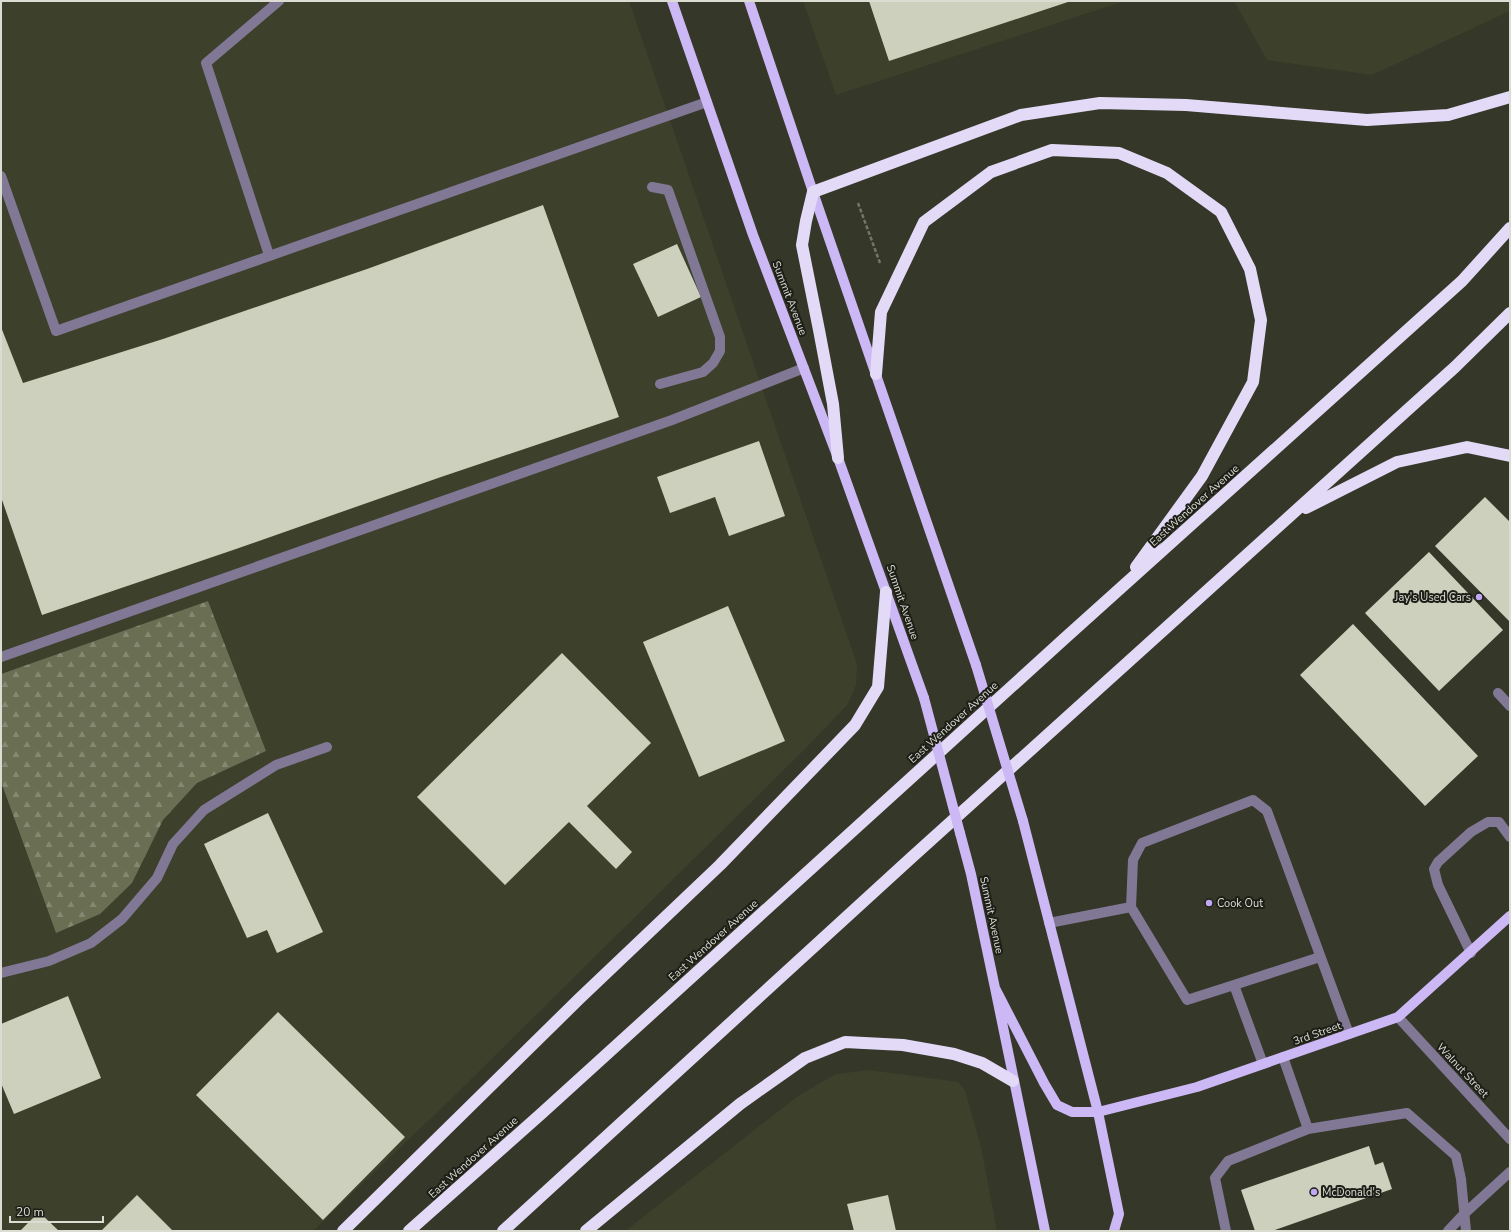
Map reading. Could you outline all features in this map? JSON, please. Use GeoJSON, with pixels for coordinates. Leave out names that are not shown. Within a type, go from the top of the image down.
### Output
{"type":"FeatureCollection","features":[{"type":"Feature","properties":{"kind":"highway"},"geometry":{"type":"LineString","coordinates":[[838,458],[832,404],[802,245],[813,192],[1021,115],[1100,103],[1186,106],[1367,120],[1448,115],[1510,97]]}},
{"type":"Feature","properties":{"kind":"highway"},"geometry":{"type":"LineString","coordinates":[[876,374],[881,312],[924,222],[991,172],[1052,150],[1120,153],[1167,173],[1221,212],[1250,269],[1261,320],[1253,382],[1202,476],[1121,588]]}},
{"type":"Feature","properties":{"kind":"highway","name":"East Wendover Avenue"},"geometry":{"type":"LineString","coordinates":[[409,1231],[554,1102],[1462,281],[1510,228]]}},
{"type":"Feature","properties":{"kind":"highway"},"geometry":{"type":"LineString","coordinates":[[503,1231],[905,863],[1456,367],[1510,313]]}},
{"type":"Feature","properties":{"kind":"highway"},"geometry":{"type":"LineString","coordinates":[[1291,516],[1397,462],[1467,448],[1510,456]]}},
{"type":"Feature","properties":{"kind":"highway"},"geometry":{"type":"LineString","coordinates":[[343,1231],[579,998],[720,865],[855,725],[878,687],[886,592]]}},
{"type":"Feature","properties":{"kind":"highway"},"geometry":{"type":"LineString","coordinates":[[586,1231],[746,1100],[805,1058],[845,1042],[903,1045],[954,1054],[982,1064],[1014,1081]]}},
{"type":"Feature","properties":{"kind":"main road","name":"Summit Avenue"},"geometry":{"type":"LineString","coordinates":[[672,1],[753,235],[838,458],[924,698],[970,874],[1045,1231]]}},
{"type":"Feature","properties":{"kind":"main road"},"geometry":{"type":"LineString","coordinates":[[750,1],[813,192],[976,665],[1023,821],[1098,1112],[1119,1214],[1114,1231]]}},
{"type":"Feature","properties":{"kind":"main road","name":"3rd Street"},"geometry":{"type":"LineString","coordinates":[[995,988],[1044,1083],[1058,1105],[1072,1112],[1098,1112],[1197,1087],[1398,1017],[1471,953],[1510,916]]}},
{"type":"Feature","properties":{"kind":"street"},"geometry":{"type":"LineString","coordinates":[[270,255],[206,63],[279,1]]}},
{"type":"Feature","properties":{"kind":"street"},"geometry":{"type":"LineString","coordinates":[[1,176],[56,330],[707,102]]}},
{"type":"Feature","properties":{"kind":"street"},"geometry":{"type":"LineString","coordinates":[[652,187],[668,190],[720,337],[720,351],[713,363],[703,372],[660,384]]}},
{"type":"Feature","properties":{"kind":"street"},"geometry":{"type":"LineString","coordinates":[[1,657],[672,420],[804,368]]}},
{"type":"Feature","properties":{"kind":"street"},"geometry":{"type":"LineString","coordinates":[[1498,693],[1510,706]]}},
{"type":"Feature","properties":{"kind":"street"},"geometry":{"type":"LineString","coordinates":[[1,973],[49,961],[92,943],[122,919],[157,878],[173,844],[204,810],[276,766],[327,747]]}},
{"type":"Feature","properties":{"kind":"street"},"geometry":{"type":"LineString","coordinates":[[1320,957],[1187,1000],[1131,907],[1134,860],[1142,843],[1253,800],[1267,811],[1349,1034]]}},
{"type":"Feature","properties":{"kind":"street"},"geometry":{"type":"LineString","coordinates":[[1471,953],[1438,885],[1434,869],[1438,862],[1471,832],[1488,822],[1499,822],[1510,837]]}},
{"type":"Feature","properties":{"kind":"street"},"geometry":{"type":"LineString","coordinates":[[1050,923],[1131,907]]}},
{"type":"Feature","properties":{"kind":"street"},"geometry":{"type":"LineString","coordinates":[[1234,985],[1263,1064]]}},
{"type":"Feature","properties":{"kind":"street","name":"Walnut Street"},"geometry":{"type":"LineString","coordinates":[[1398,1017],[1510,1139]]}},
{"type":"Feature","properties":{"kind":"street"},"geometry":{"type":"LineString","coordinates":[[1283,1057],[1308,1129]]}},
{"type":"Feature","properties":{"kind":"street"},"geometry":{"type":"LineString","coordinates":[[1226,1231],[1215,1178],[1228,1161],[1308,1129],[1407,1113],[1456,1156],[1461,1180],[1466,1231]]}},
{"type":"Feature","properties":{"kind":"street"},"geometry":{"type":"LineString","coordinates":[[1448,1231],[1464,1214],[1510,1172]]}},
{"type":"Feature","properties":{"kind":"path"},"geometry":{"type":"LineString","coordinates":[[858,203],[881,264]]}},
{"type":"Feature","properties":{"kind":"shaded area"},"geometry":{"type":"Polygon","coordinates":[[[1,1],[629,1],[857,664],[856,685],[848,704],[806,748],[450,1100],[313,1231],[1,1231],[1,782],[56,933],[132,883],[163,820],[197,783],[266,751],[208,601],[1,674],[1,1]]]}},
{"type":"Feature","properties":{"kind":"shaded area"},"geometry":{"type":"Polygon","coordinates":[[[803,1],[1125,1],[836,95],[803,1]]]}},
{"type":"Feature","properties":{"kind":"shaded area"},"geometry":{"type":"Polygon","coordinates":[[[1234,1],[1510,1],[1510,11],[1372,75],[1267,60],[1234,1]]]}},
{"type":"Feature","properties":{"kind":"shaded area"},"geometry":{"type":"Polygon","coordinates":[[[869,1070],[958,1082],[965,1090],[981,1147],[997,1231],[625,1231],[798,1096],[836,1074],[869,1070]]]}},
{"type":"Feature","properties":{"kind":"green space"},"geometry":{"type":"Polygon","coordinates":[[[208,601],[266,751],[197,783],[163,820],[132,883],[100,914],[56,933],[1,782],[1,674],[208,601]]]}},
{"type":"Feature","properties":{"kind":"building"},"geometry":{"type":"Polygon","coordinates":[[[869,1],[1071,1],[889,61],[869,1]]]}},
{"type":"Feature","properties":{"kind":"building"},"geometry":{"type":"Polygon","coordinates":[[[543,205],[619,417],[42,615],[1,497],[1,327],[23,383],[163,339],[367,269],[543,205]]]}},
{"type":"Feature","properties":{"kind":"building"},"geometry":{"type":"Polygon","coordinates":[[[677,244],[701,297],[658,317],[633,264],[677,244]]]}},
{"type":"Feature","properties":{"kind":"building"},"geometry":{"type":"Polygon","coordinates":[[[759,441],[785,516],[729,536],[715,497],[670,513],[657,477],[759,441]]]}},
{"type":"Feature","properties":{"kind":"building"},"geometry":{"type":"Polygon","coordinates":[[[1485,497],[1510,522],[1510,622],[1435,546],[1485,497]]]}},
{"type":"Feature","properties":{"kind":"building"},"geometry":{"type":"Polygon","coordinates":[[[1429,552],[1503,630],[1439,691],[1365,613],[1429,552]]]}},
{"type":"Feature","properties":{"kind":"building"},"geometry":{"type":"Polygon","coordinates":[[[728,606],[785,741],[699,777],[643,642],[728,606]]]}},
{"type":"Feature","properties":{"kind":"building"},"geometry":{"type":"Polygon","coordinates":[[[1353,624],[1478,756],[1425,806],[1300,675],[1353,624]]]}},
{"type":"Feature","properties":{"kind":"building"},"geometry":{"type":"Polygon","coordinates":[[[562,653],[651,743],[587,806],[632,852],[616,869],[569,822],[505,885],[417,797],[562,653]]]}},
{"type":"Feature","properties":{"kind":"building"},"geometry":{"type":"Polygon","coordinates":[[[268,813],[323,932],[277,953],[267,930],[247,938],[204,844],[268,813]]]}},
{"type":"Feature","properties":{"kind":"building"},"geometry":{"type":"Polygon","coordinates":[[[68,996],[101,1078],[14,1114],[1,1083],[1,1024],[68,996]]]}},
{"type":"Feature","properties":{"kind":"building"},"geometry":{"type":"Polygon","coordinates":[[[278,1012],[405,1137],[323,1220],[196,1095],[278,1012]]]}},
{"type":"Feature","properties":{"kind":"building"},"geometry":{"type":"Polygon","coordinates":[[[1369,1146],[1375,1165],[1383,1162],[1392,1189],[1272,1231],[1255,1231],[1241,1190],[1369,1146]]]}},
{"type":"Feature","properties":{"kind":"building"},"geometry":{"type":"Polygon","coordinates":[[[137,1195],[173,1231],[101,1231],[137,1195]]]}},
{"type":"Feature","properties":{"kind":"building"},"geometry":{"type":"Polygon","coordinates":[[[888,1195],[896,1231],[854,1231],[847,1204],[888,1195]]]}},
{"type":"Feature","properties":{"kind":"building"},"geometry":{"type":"Polygon","coordinates":[[[39,1212],[59,1231],[20,1231],[39,1212]]]}},
{"type":"Feature","properties":{"kind":"place","name":"Jay's Used Cars"},"geometry":{"type":"Point","coordinates":[1479,597]}},
{"type":"Feature","properties":{"kind":"place","name":"Cook Out"},"geometry":{"type":"Point","coordinates":[1209,903]}},
{"type":"Feature","properties":{"kind":"place","name":"McDonald's"},"geometry":{"type":"Point","coordinates":[1314,1192]}}]}
